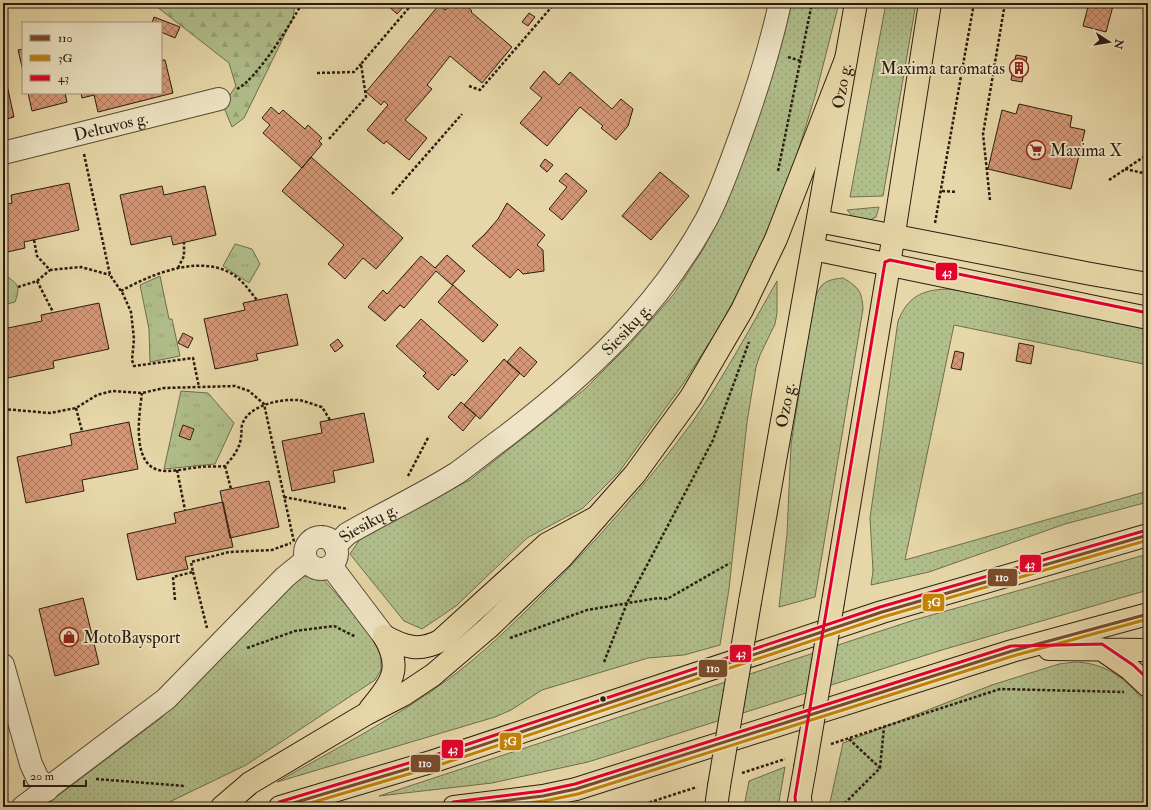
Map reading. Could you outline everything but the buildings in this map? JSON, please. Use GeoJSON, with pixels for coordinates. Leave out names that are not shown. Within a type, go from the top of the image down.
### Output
{"type":"FeatureCollection","features":[{"type":"Feature","properties":{"kind":"main road","name":"Ozo g."},"geometry":{"type":"LineString","coordinates":[[716,807],[711,786],[750,602],[856,3]]}},
{"type":"Feature","properties":{"kind":"main road"},"geometry":{"type":"LineString","coordinates":[[799,804],[797,763],[833,602],[894,236],[930,3]]}},
{"type":"Feature","properties":{"kind":"main road"},"geometry":{"type":"LineString","coordinates":[[222,807],[250,783],[366,714],[403,695],[433,674],[488,628],[562,557],[635,474],[691,397],[742,310],[776,239],[846,58]]}},
{"type":"Feature","properties":{"kind":"main road"},"geometry":{"type":"LineString","coordinates":[[818,221],[1148,284]]}},
{"type":"Feature","properties":{"kind":"main road"},"geometry":{"type":"LineString","coordinates":[[813,249],[1148,318]]}},
{"type":"Feature","properties":{"kind":"main road"},"geometry":{"type":"LineString","coordinates":[[384,636],[397,643],[416,647],[428,647],[440,641],[547,544],[597,517]]}},
{"type":"Feature","properties":{"kind":"main road"},"geometry":{"type":"LineString","coordinates":[[280,807],[434,761],[882,612],[1148,535]]}},
{"type":"Feature","properties":{"kind":"main road"},"geometry":{"type":"LineString","coordinates":[[454,807],[543,796],[576,789],[1012,651],[1148,614]]}},
{"type":"Feature","properties":{"kind":"main road"},"geometry":{"type":"LineString","coordinates":[[366,714],[385,691],[394,671],[392,649],[384,636]]}},
{"type":"Feature","properties":{"kind":"main road"},"geometry":{"type":"LineString","coordinates":[[1012,651],[1065,648],[1148,650]]}},
{"type":"Feature","properties":{"kind":"main road"},"geometry":{"type":"LineString","coordinates":[[1101,649],[1130,669],[1148,686]]}},
{"type":"Feature","properties":{"kind":"street","name":"Siesikų g."},"geometry":{"type":"LineString","coordinates":[[333,556],[347,534],[456,473],[532,416],[595,363],[638,318],[679,265],[707,218],[731,163],[768,52],[780,3]]}},
{"type":"Feature","properties":{"kind":"street","name":"Deltuvos g."},"geometry":{"type":"LineString","coordinates":[[3,153],[219,99]]}},
{"type":"Feature","properties":{"kind":"street"},"geometry":{"type":"LineString","coordinates":[[333,556],[326,569],[315,569],[306,560],[305,547],[312,539],[323,537],[332,542],[333,556],[384,636]]}},
{"type":"Feature","properties":{"kind":"street"},"geometry":{"type":"LineString","coordinates":[[23,807],[166,699],[285,577],[306,560]]}},
{"type":"Feature","properties":{"kind":"street"},"geometry":{"type":"LineString","coordinates":[[3,665],[31,764],[37,777],[47,790]]}},
{"type":"Feature","properties":{"kind":"path"},"geometry":{"type":"LineString","coordinates":[[219,99],[245,85],[302,3]]}},
{"type":"Feature","properties":{"kind":"path"},"geometry":{"type":"LineString","coordinates":[[317,73],[354,72],[413,3]]}},
{"type":"Feature","properties":{"kind":"path"},"geometry":{"type":"LineString","coordinates":[[469,86],[480,90],[555,3]]}},
{"type":"Feature","properties":{"kind":"path"},"geometry":{"type":"LineString","coordinates":[[777,173],[812,3]]}},
{"type":"Feature","properties":{"kind":"path"},"geometry":{"type":"LineString","coordinates":[[938,210],[974,3]]}},
{"type":"Feature","properties":{"kind":"path"},"geometry":{"type":"LineString","coordinates":[[990,200],[983,134],[1005,3]]}},
{"type":"Feature","properties":{"kind":"path"},"geometry":{"type":"LineString","coordinates":[[329,139],[366,97],[361,64]]}},
{"type":"Feature","properties":{"kind":"path"},"geometry":{"type":"LineString","coordinates":[[392,194],[462,114]]}},
{"type":"Feature","properties":{"kind":"path"},"geometry":{"type":"LineString","coordinates":[[80,134],[110,275],[121,291],[131,312],[134,339],[132,360],[134,366],[193,358],[199,387]]}},
{"type":"Feature","properties":{"kind":"path"},"geometry":{"type":"LineString","coordinates":[[1109,180],[1148,154]]}},
{"type":"Feature","properties":{"kind":"path"},"geometry":{"type":"LineString","coordinates":[[1125,169],[1148,174]]}},
{"type":"Feature","properties":{"kind":"path"},"geometry":{"type":"LineString","coordinates":[[942,191],[957,192]]}},
{"type":"Feature","properties":{"kind":"path"},"geometry":{"type":"LineString","coordinates":[[34,240],[37,256],[50,270]]}},
{"type":"Feature","properties":{"kind":"path"},"geometry":{"type":"LineString","coordinates":[[178,268],[184,256],[184,242]]}},
{"type":"Feature","properties":{"kind":"path"},"geometry":{"type":"LineString","coordinates":[[121,291],[143,278],[178,268],[203,265],[221,268],[239,279],[257,300]]}},
{"type":"Feature","properties":{"kind":"path"},"geometry":{"type":"LineString","coordinates":[[18,287],[37,281],[50,270],[81,267],[110,275]]}},
{"type":"Feature","properties":{"kind":"path"},"geometry":{"type":"LineString","coordinates":[[37,281],[53,312]]}},
{"type":"Feature","properties":{"kind":"path"},"geometry":{"type":"LineString","coordinates":[[604,662],[627,603],[713,440],[751,337]]}},
{"type":"Feature","properties":{"kind":"path"},"geometry":{"type":"LineString","coordinates":[[3,408],[50,413],[76,408],[97,395],[112,391],[142,394],[164,388],[235,386],[249,391],[264,404],[293,543]]}},
{"type":"Feature","properties":{"kind":"path"},"geometry":{"type":"LineString","coordinates":[[142,394],[138,439],[144,457],[153,468],[165,471],[225,466],[236,453],[241,439],[242,425],[246,417],[253,410],[264,404],[298,400],[322,407],[330,420]]}},
{"type":"Feature","properties":{"kind":"path"},"geometry":{"type":"LineString","coordinates":[[76,408],[82,431]]}},
{"type":"Feature","properties":{"kind":"path"},"geometry":{"type":"LineString","coordinates":[[406,480],[429,436]]}},
{"type":"Feature","properties":{"kind":"path"},"geometry":{"type":"LineString","coordinates":[[225,466],[231,489]]}},
{"type":"Feature","properties":{"kind":"path"},"geometry":{"type":"LineString","coordinates":[[177,470],[185,510]]}},
{"type":"Feature","properties":{"kind":"path"},"geometry":{"type":"LineString","coordinates":[[284,497],[347,508],[349,512],[355,508]]}},
{"type":"Feature","properties":{"kind":"path"},"geometry":{"type":"LineString","coordinates":[[330,522],[293,543],[272,550],[229,552],[191,562],[193,572],[208,632],[220,644],[236,652],[295,631],[334,626],[359,638]]}},
{"type":"Feature","properties":{"kind":"path"},"geometry":{"type":"LineString","coordinates":[[505,639],[587,610],[658,598],[667,599],[730,563]]}},
{"type":"Feature","properties":{"kind":"path"},"geometry":{"type":"LineString","coordinates":[[175,600],[173,577],[193,572]]}},
{"type":"Feature","properties":{"kind":"path"},"geometry":{"type":"LineString","coordinates":[[826,745],[1000,690],[1126,692]]}},
{"type":"Feature","properties":{"kind":"path"},"geometry":{"type":"LineString","coordinates":[[841,807],[880,768],[884,727]]}},
{"type":"Feature","properties":{"kind":"path"},"geometry":{"type":"LineString","coordinates":[[848,738],[880,768]]}},
{"type":"Feature","properties":{"kind":"path"},"geometry":{"type":"LineString","coordinates":[[738,774],[797,763]]}},
{"type":"Feature","properties":{"kind":"path"},"geometry":{"type":"LineString","coordinates":[[76,768],[85,778],[185,786]]}},
{"type":"Feature","properties":{"kind":"path"},"geometry":{"type":"LineString","coordinates":[[635,807],[711,786]]}},
{"type":"Feature","properties":{"kind":"green space"},"geometry":{"type":"Polygon","coordinates":[[[152,3],[295,3],[293,18],[244,118],[232,127],[223,105],[236,86],[229,63],[152,3]]]}},
{"type":"Feature","properties":{"kind":"green space"},"geometry":{"type":"Polygon","coordinates":[[[791,3],[839,3],[816,93],[795,161],[776,213],[749,273],[718,329],[683,384],[619,472],[583,508],[527,538],[456,606],[422,629],[404,621],[350,554],[366,530],[470,480],[585,389],[631,343],[674,294],[704,248],[727,202],[769,86],[791,3]]]}},
{"type":"Feature","properties":{"kind":"green space"},"geometry":{"type":"Polygon","coordinates":[[[886,3],[916,3],[883,196],[850,197],[886,3]]]}},
{"type":"Feature","properties":{"kind":"green space"},"geometry":{"type":"Polygon","coordinates":[[[879,207],[876,217],[868,221],[855,219],[847,210],[879,207]]]}},
{"type":"Feature","properties":{"kind":"green space"},"geometry":{"type":"Polygon","coordinates":[[[235,244],[252,249],[260,264],[249,283],[223,266],[235,244]]]}},
{"type":"Feature","properties":{"kind":"green space"},"geometry":{"type":"Polygon","coordinates":[[[5,275],[15,283],[18,292],[15,302],[3,305],[3,276],[5,275]]]}},
{"type":"Feature","properties":{"kind":"green space"},"geometry":{"type":"Polygon","coordinates":[[[160,276],[169,319],[172,319],[180,356],[150,362],[149,329],[140,285],[160,276]]]}},
{"type":"Feature","properties":{"kind":"green space"},"geometry":{"type":"Polygon","coordinates":[[[843,278],[859,290],[862,298],[863,309],[815,597],[779,607],[787,534],[791,445],[813,303],[820,287],[823,284],[831,280],[843,278]]]}},
{"type":"Feature","properties":{"kind":"green space"},"geometry":{"type":"Polygon","coordinates":[[[777,281],[777,313],[775,324],[756,367],[747,422],[729,589],[720,645],[684,655],[648,658],[542,690],[511,710],[495,717],[277,782],[387,720],[450,678],[496,640],[560,577],[639,490],[693,421],[726,370],[777,281]]]}},
{"type":"Feature","properties":{"kind":"green space"},"geometry":{"type":"Polygon","coordinates":[[[947,289],[965,291],[1148,329],[1148,365],[954,325],[905,560],[1148,491],[1148,502],[1065,524],[929,572],[871,585],[873,571],[870,518],[898,321],[906,306],[916,296],[930,291],[947,289]]]}},
{"type":"Feature","properties":{"kind":"green space"},"geometry":{"type":"Polygon","coordinates":[[[181,391],[208,393],[234,423],[215,464],[164,469],[181,391]]]}},
{"type":"Feature","properties":{"kind":"green space"},"geometry":{"type":"Polygon","coordinates":[[[1148,554],[1148,590],[942,650],[588,762],[492,783],[379,796],[914,620],[1148,554]]]}},
{"type":"Feature","properties":{"kind":"green space"},"geometry":{"type":"Polygon","coordinates":[[[316,575],[323,579],[377,640],[381,658],[381,670],[375,680],[246,765],[159,807],[43,807],[161,718],[295,581],[305,576],[316,575]]]}},
{"type":"Feature","properties":{"kind":"green space"},"geometry":{"type":"Polygon","coordinates":[[[1075,662],[1093,664],[1116,674],[1129,685],[1148,706],[1148,794],[1140,807],[829,807],[843,743],[992,685],[1059,664],[1075,662]]]}},
{"type":"Feature","properties":{"kind":"green space"},"geometry":{"type":"Polygon","coordinates":[[[785,767],[778,807],[744,807],[749,781],[785,767]]]}},
{"type":"Feature","properties":{"kind":"transit line","name":"43"},"geometry":{"type":"LineString","coordinates":[[796,807],[795,797],[885,262],[890,260],[1148,313]]}},
{"type":"Feature","properties":{"kind":"transit line","name":"43"},"geometry":{"type":"LineString","coordinates":[[279,802],[432,756],[880,607],[1147,530]]}},
{"type":"Feature","properties":{"kind":"transit line","name":"110"},"geometry":{"type":"LineString","coordinates":[[280,807],[434,761],[882,612],[1148,535]]}},
{"type":"Feature","properties":{"kind":"transit line","name":"3G"},"geometry":{"type":"LineString","coordinates":[[297,807],[436,766],[883,617],[1148,540]]}},
{"type":"Feature","properties":{"kind":"transit line","name":"110"},"geometry":{"type":"LineString","coordinates":[[454,807],[543,796],[576,789],[1012,651],[1148,614]]}},
{"type":"Feature","properties":{"kind":"transit line","name":"3G"},"geometry":{"type":"LineString","coordinates":[[495,807],[544,801],[578,794],[1013,656],[1148,619]]}},
{"type":"Feature","properties":{"kind":"transit line","name":"43"},"geometry":{"type":"LineString","coordinates":[[453,802],[542,791],[575,784],[1011,646],[1102,644],[1133,665],[1148,679]]}},
{"type":"Feature","properties":{"kind":"place","name":"Maxima taromatas"},"geometry":{"type":"Point","coordinates":[1019,68]}},
{"type":"Feature","properties":{"kind":"place","name":"Maxima X"},"geometry":{"type":"Point","coordinates":[1036,150]}},
{"type":"Feature","properties":{"kind":"place","name":"MotoBaysport"},"geometry":{"type":"Point","coordinates":[69,637]}}]}
